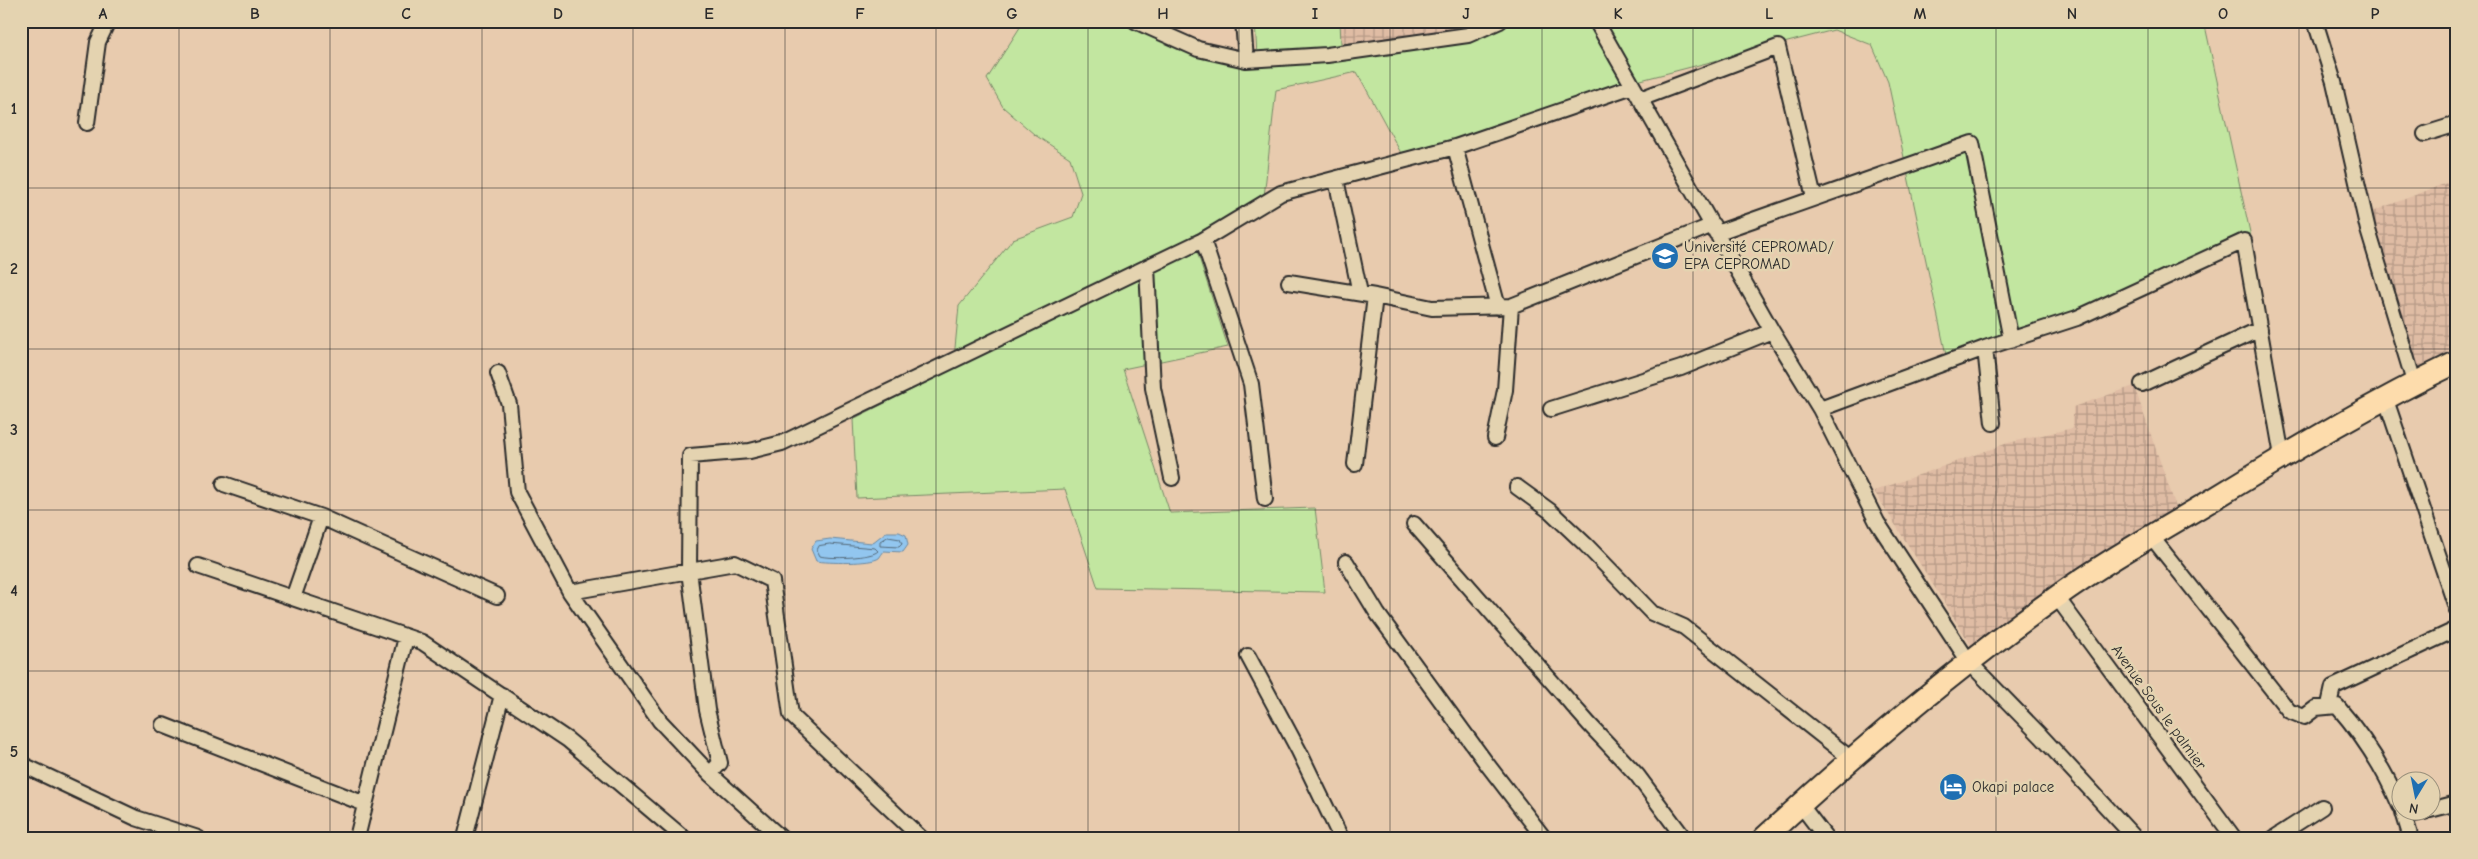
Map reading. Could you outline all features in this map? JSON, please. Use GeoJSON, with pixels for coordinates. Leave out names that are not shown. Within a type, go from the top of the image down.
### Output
{"type":"FeatureCollection","features":[{"type":"Feature","properties":{"kind":"highway"},"geometry":{"type":"LineString","coordinates":[[1764,838],[1850,758],[1969,662],[2056,596],[2150,536],[2282,456],[2386,397],[2457,362]]}},
{"type":"Feature","properties":{"kind":"street"},"geometry":{"type":"LineString","coordinates":[[87,123],[98,42],[108,21]]}},
{"type":"Feature","properties":{"kind":"street"},"geometry":{"type":"LineString","coordinates":[[1135,21],[1198,49],[1246,60],[1327,55],[1468,35],[1500,21]]}},
{"type":"Feature","properties":{"kind":"street"},"geometry":{"type":"LineString","coordinates":[[1243,21],[1246,60]]}},
{"type":"Feature","properties":{"kind":"street"},"geometry":{"type":"LineString","coordinates":[[1596,21],[1772,331],[1820,409],[1877,522],[1969,662],[2041,736],[2130,836]]}},
{"type":"Feature","properties":{"kind":"street"},"geometry":{"type":"LineString","coordinates":[[2315,21],[2334,82],[2368,230],[2414,382]]}},
{"type":"Feature","properties":{"kind":"street"},"geometry":{"type":"LineString","coordinates":[[1640,99],[1778,47],[1814,198]]}},
{"type":"Feature","properties":{"kind":"street"},"geometry":{"type":"LineString","coordinates":[[710,774],[720,763],[707,710],[688,571],[690,456],[750,451],[782,443],[1203,240],[1282,193],[1455,147],[1633,86]]}},
{"type":"Feature","properties":{"kind":"street"},"geometry":{"type":"LineString","coordinates":[[2425,134],[2457,124]]}},
{"type":"Feature","properties":{"kind":"street"},"geometry":{"type":"LineString","coordinates":[[1289,282],[1360,293],[1432,308],[1505,306],[1714,229],[1814,198],[1972,143],[2011,340]]}},
{"type":"Feature","properties":{"kind":"street"},"geometry":{"type":"LineString","coordinates":[[1455,147],[1505,306],[1506,390],[1495,438]]}},
{"type":"Feature","properties":{"kind":"street"},"geometry":{"type":"LineString","coordinates":[[1336,179],[1360,293]]}},
{"type":"Feature","properties":{"kind":"street"},"geometry":{"type":"LineString","coordinates":[[1203,240],[1251,384],[1265,500]]}},
{"type":"Feature","properties":{"kind":"street"},"geometry":{"type":"LineString","coordinates":[[1820,409],[1985,348],[2077,318],[2244,241],[2282,456]]}},
{"type":"Feature","properties":{"kind":"street"},"geometry":{"type":"LineString","coordinates":[[1147,268],[1153,388],[1172,478]]}},
{"type":"Feature","properties":{"kind":"street"},"geometry":{"type":"LineString","coordinates":[[1356,464],[1375,296]]}},
{"type":"Feature","properties":{"kind":"street"},"geometry":{"type":"LineString","coordinates":[[2142,384],[2260,329]]}},
{"type":"Feature","properties":{"kind":"street"},"geometry":{"type":"LineString","coordinates":[[1551,409],[1681,368],[1772,331]]}},
{"type":"Feature","properties":{"kind":"street"},"geometry":{"type":"LineString","coordinates":[[1985,348],[1993,424]]}},
{"type":"Feature","properties":{"kind":"street"},"geometry":{"type":"LineString","coordinates":[[498,373],[509,404],[517,492],[570,592],[660,721],[710,774],[781,838]]}},
{"type":"Feature","properties":{"kind":"street"},"geometry":{"type":"LineString","coordinates":[[2386,397],[2457,610]]}},
{"type":"Feature","properties":{"kind":"street"},"geometry":{"type":"LineString","coordinates":[[224,484],[321,517],[497,596]]}},
{"type":"Feature","properties":{"kind":"street"},"geometry":{"type":"LineString","coordinates":[[1517,487],[1550,511],[1652,613],[1684,627],[1850,758]]}},
{"type":"Feature","properties":{"kind":"street"},"geometry":{"type":"LineString","coordinates":[[293,598],[321,517]]}},
{"type":"Feature","properties":{"kind":"street"},"geometry":{"type":"LineString","coordinates":[[1414,524],[1589,724],[1638,775],[1684,838]]}},
{"type":"Feature","properties":{"kind":"street"},"geometry":{"type":"LineString","coordinates":[[2150,536],[2289,711],[2304,717],[2316,708],[2329,705],[2337,706],[2362,734],[2390,782]]}},
{"type":"Feature","properties":{"kind":"street"},"geometry":{"type":"LineString","coordinates":[[1346,562],[1377,613],[1487,764],[1544,838]]}},
{"type":"Feature","properties":{"kind":"street"},"geometry":{"type":"LineString","coordinates":[[570,592],[734,563],[772,581],[791,714],[921,838]]}},
{"type":"Feature","properties":{"kind":"street"},"geometry":{"type":"LineString","coordinates":[[198,566],[422,642],[568,740],[684,838]]}},
{"type":"Feature","properties":{"kind":"street","name":"Avenue Sous le palmier"},"geometry":{"type":"LineString","coordinates":[[2056,596],[2234,838]]}},
{"type":"Feature","properties":{"kind":"street"},"geometry":{"type":"LineString","coordinates":[[2329,705],[2333,687],[2457,629]]}},
{"type":"Feature","properties":{"kind":"street"},"geometry":{"type":"LineString","coordinates":[[356,838],[406,637]]}},
{"type":"Feature","properties":{"kind":"street"},"geometry":{"type":"LineString","coordinates":[[1248,656],[1299,751],[1341,838]]}},
{"type":"Feature","properties":{"kind":"street"},"geometry":{"type":"LineString","coordinates":[[465,838],[502,695]]}},
{"type":"Feature","properties":{"kind":"street"},"geometry":{"type":"LineString","coordinates":[[163,725],[365,804]]}},
{"type":"Feature","properties":{"kind":"street"},"geometry":{"type":"LineString","coordinates":[[21,764],[136,818],[198,838]]}},
{"type":"Feature","properties":{"kind":"street"},"geometry":{"type":"LineString","coordinates":[[2440,807],[2457,803]]}},
{"type":"Feature","properties":{"kind":"street"},"geometry":{"type":"LineString","coordinates":[[1800,804],[1826,838]]}},
{"type":"Feature","properties":{"kind":"street"},"geometry":{"type":"LineString","coordinates":[[2274,838],[2322,807]]}},
{"type":"Feature","properties":{"kind":"street"},"geometry":{"type":"LineString","coordinates":[[2406,822],[2411,838]]}},
{"type":"Feature","properties":{"kind":"shaded area"},"geometry":{"type":"Polygon","coordinates":[[[1340,21],[1456,21],[1456,34],[1341,44],[1340,21]]]}},
{"type":"Feature","properties":{"kind":"shaded area"},"geometry":{"type":"Polygon","coordinates":[[[2457,179],[2457,375],[2421,393],[2371,212],[2457,179]]]}},
{"type":"Feature","properties":{"kind":"shaded area"},"geometry":{"type":"Polygon","coordinates":[[[2134,386],[2177,510],[1971,645],[1874,491],[2008,443],[2073,428],[2073,407],[2134,386]]]}},
{"type":"Feature","properties":{"kind":"green space"},"geometry":{"type":"Polygon","coordinates":[[[1024,21],[1134,21],[1197,44],[1257,56],[1255,21],[1340,21],[1341,44],[1456,34],[1456,21],[2204,21],[2251,237],[2083,308],[1946,355],[1888,82],[1872,45],[1834,30],[1637,81],[1472,134],[1401,153],[1357,72],[1276,90],[1264,197],[1192,236],[1228,347],[1123,369],[1170,513],[1315,508],[1325,592],[1098,588],[1065,489],[857,498],[853,419],[953,369],[959,306],[1013,239],[1073,217],[1081,193],[1070,158],[1035,135],[1003,107],[987,79],[1024,21]]]}},
{"type":"Feature","properties":{"kind":"water"},"geometry":{"type":"Polygon","coordinates":[[[886,532],[899,532],[906,535],[908,545],[903,552],[884,551],[879,558],[867,561],[829,562],[816,561],[811,549],[816,541],[830,539],[872,543],[886,532]]]}},
{"type":"Feature","properties":{"kind":"place","name":"Université CEPROMAD/ EPA CEPROMAD"},"geometry":{"type":"Point","coordinates":[1665,256]}},
{"type":"Feature","properties":{"kind":"place","name":"Okapi palace"},"geometry":{"type":"Point","coordinates":[1953,787]}}]}
